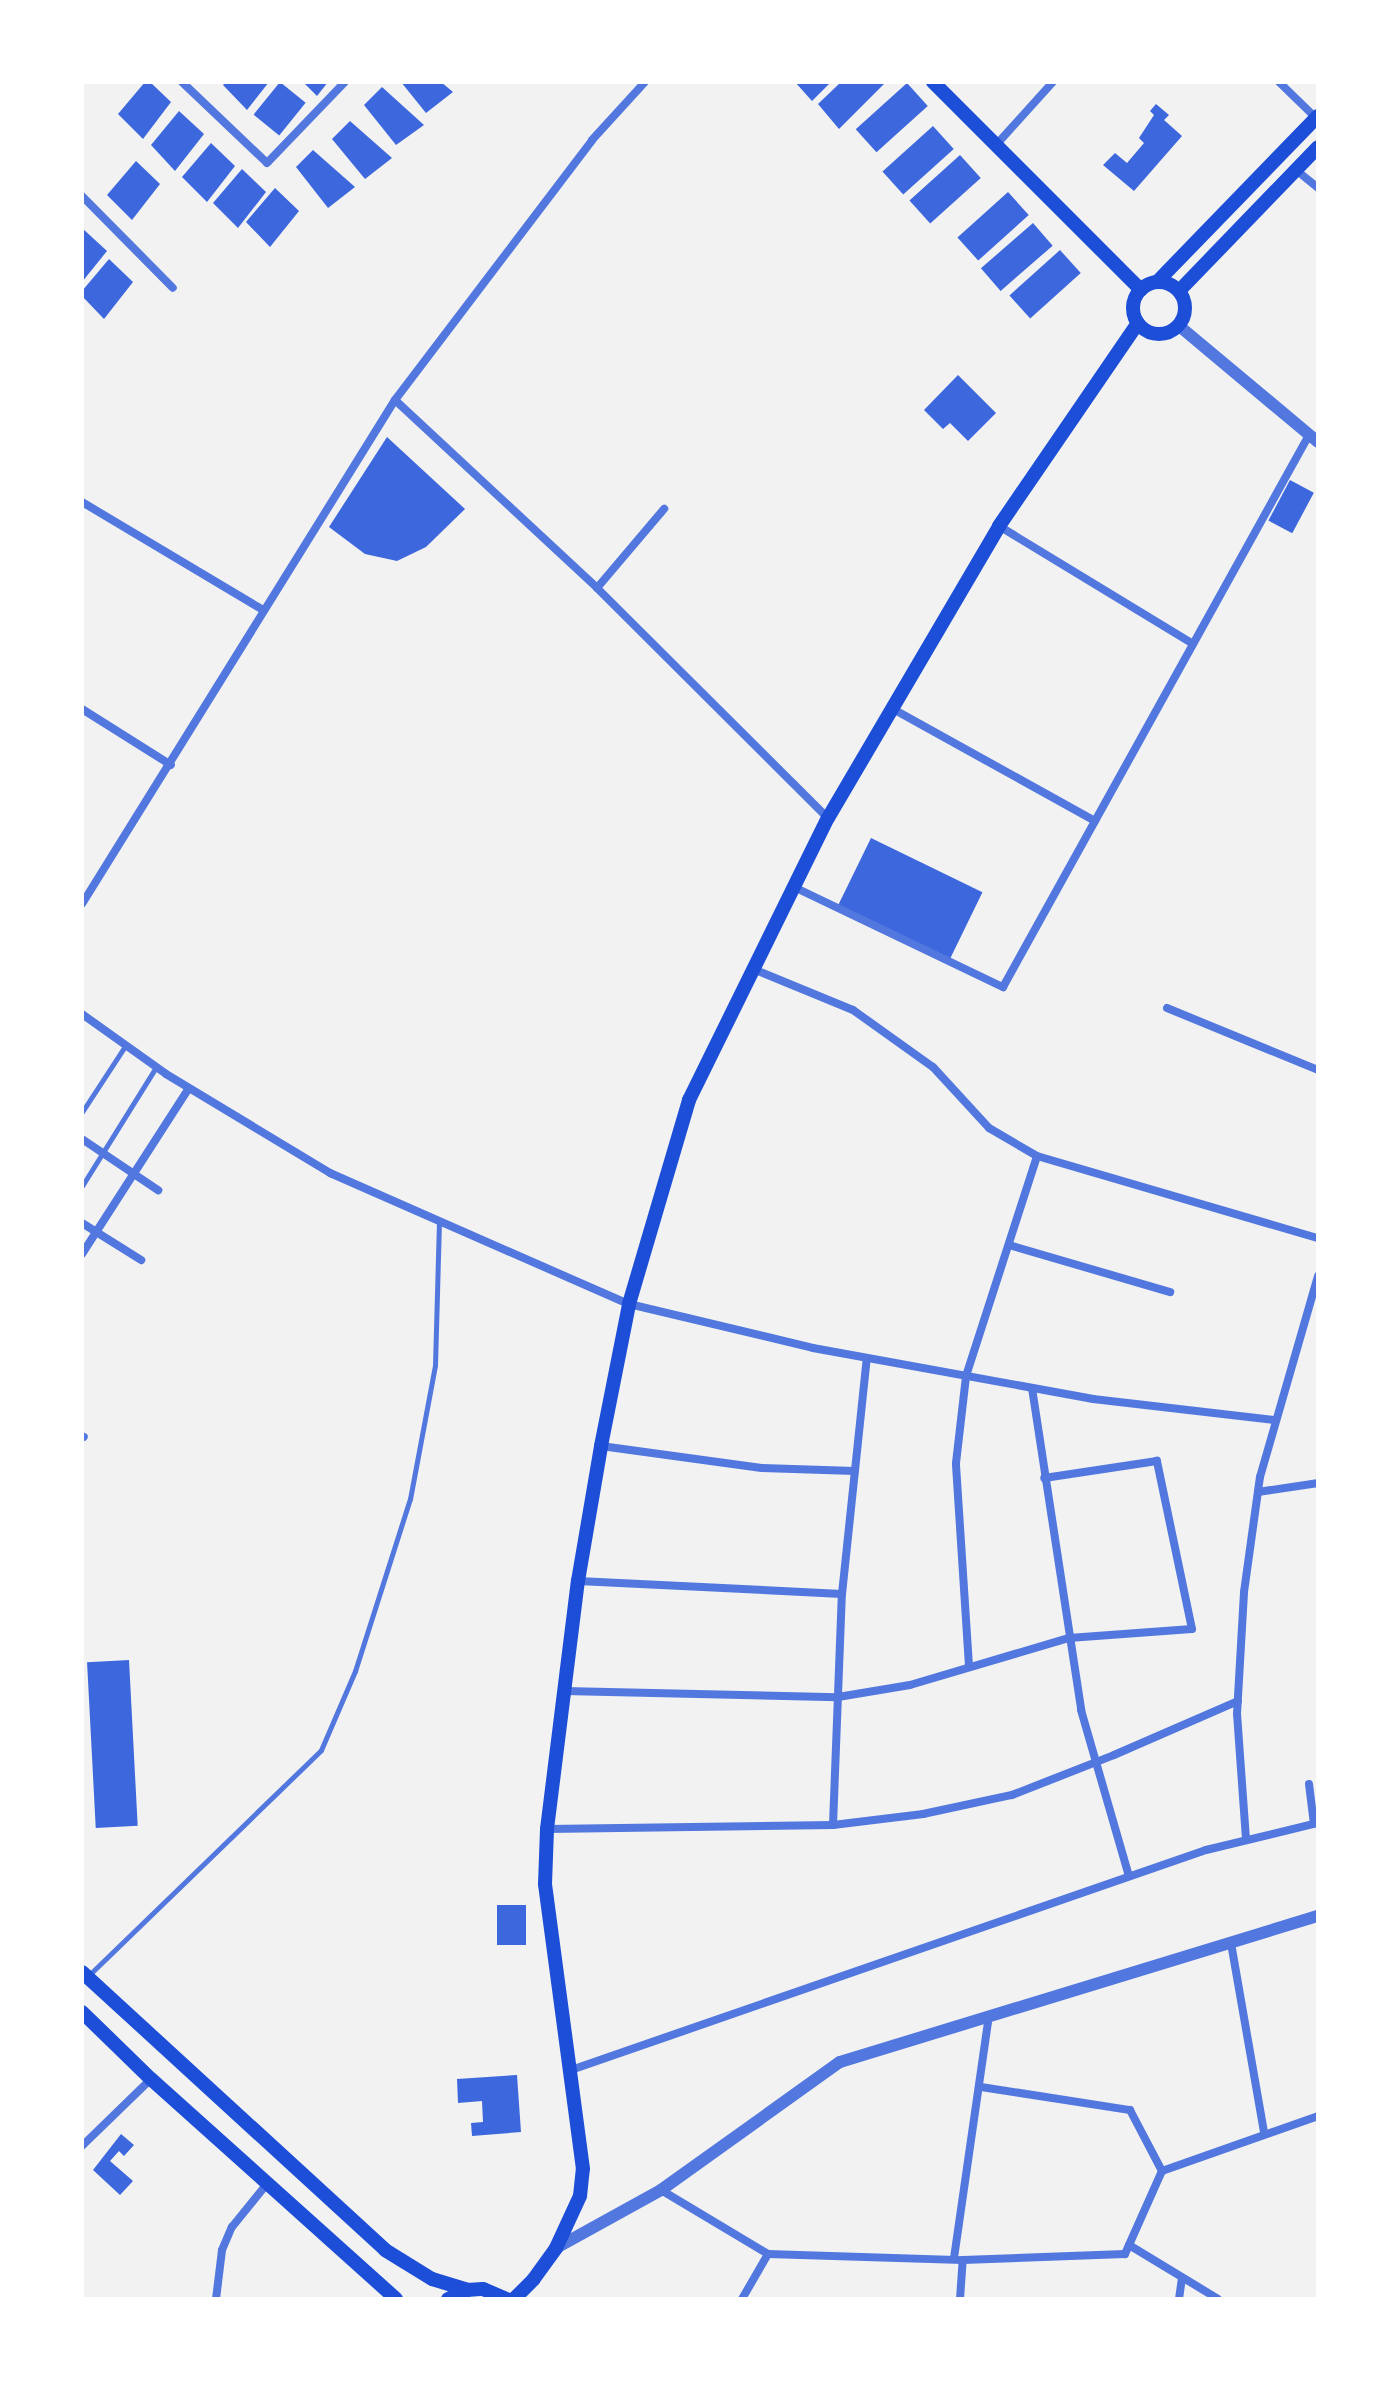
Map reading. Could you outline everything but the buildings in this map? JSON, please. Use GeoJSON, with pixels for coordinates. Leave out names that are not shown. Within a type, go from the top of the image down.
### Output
{"type":"FeatureCollection","features":[{"type":"Feature","properties":{"kind":"main road"},"geometry":{"type":"LineString","coordinates":[[933,82],[1141,290]]}},
{"type":"Feature","properties":{"kind":"main road"},"geometry":{"type":"LineString","coordinates":[[1179,291],[1185,314],[1171,331],[1153,333],[1138,323],[1133,309],[1141,290],[1157,282],[1317,117]]}},
{"type":"Feature","properties":{"kind":"main road"},"geometry":{"type":"LineString","coordinates":[[1179,291],[1318,147]]}},
{"type":"Feature","properties":{"kind":"main road"},"geometry":{"type":"LineString","coordinates":[[1157,282],[1179,291]]}},
{"type":"Feature","properties":{"kind":"main road"},"geometry":{"type":"LineString","coordinates":[[514,2299],[533,2280],[556,2248],[580,2196],[583,2169],[545,1884],[547,1829],[578,1581],[601,1446],[629,1304],[689,1100],[828,818],[999,526],[1138,323]]}},
{"type":"Feature","properties":{"kind":"main road"},"geometry":{"type":"LineString","coordinates":[[85,1975],[385,2250],[432,2279],[467,2290],[483,2289],[507,2299]]}},
{"type":"Feature","properties":{"kind":"main road"},"geometry":{"type":"LineString","coordinates":[[82,2012],[266,2185],[396,2299]]}},
{"type":"Feature","properties":{"kind":"main road"},"geometry":{"type":"LineString","coordinates":[[448,2299],[467,2290]]}},
{"type":"Feature","properties":{"kind":"street"},"geometry":{"type":"LineString","coordinates":[[182,82],[267,163],[345,82]]}},
{"type":"Feature","properties":{"kind":"street"},"geometry":{"type":"LineString","coordinates":[[82,904],[395,400],[592,140],[645,82]]}},
{"type":"Feature","properties":{"kind":"street"},"geometry":{"type":"LineString","coordinates":[[996,145],[1053,82]]}},
{"type":"Feature","properties":{"kind":"street"},"geometry":{"type":"LineString","coordinates":[[1279,82],[1317,117]]}},
{"type":"Feature","properties":{"kind":"street"},"geometry":{"type":"LineString","coordinates":[[1296,170],[1318,188]]}},
{"type":"Feature","properties":{"kind":"street"},"geometry":{"type":"LineString","coordinates":[[82,196],[173,288]]}},
{"type":"Feature","properties":{"kind":"street"},"geometry":{"type":"LineString","coordinates":[[794,887],[1003,987],[1193,644],[1315,439],[1178,325]]}},
{"type":"Feature","properties":{"kind":"street"},"geometry":{"type":"LineString","coordinates":[[395,400],[597,588],[828,818]]}},
{"type":"Feature","properties":{"kind":"street"},"geometry":{"type":"LineString","coordinates":[[82,502],[263,610]]}},
{"type":"Feature","properties":{"kind":"street"},"geometry":{"type":"LineString","coordinates":[[597,588],[664,509]]}},
{"type":"Feature","properties":{"kind":"street"},"geometry":{"type":"LineString","coordinates":[[999,526],[1193,644]]}},
{"type":"Feature","properties":{"kind":"street"},"geometry":{"type":"LineString","coordinates":[[893,709],[1095,821]]}},
{"type":"Feature","properties":{"kind":"street"},"geometry":{"type":"LineString","coordinates":[[82,724],[85,711],[171,765]]}},
{"type":"Feature","properties":{"kind":"street"},"geometry":{"type":"LineString","coordinates":[[753,969],[853,1010],[933,1067],[989,1128],[1037,1156],[1318,1238]]}},
{"type":"Feature","properties":{"kind":"street"},"geometry":{"type":"LineString","coordinates":[[1167,1008],[1318,1070]]}},
{"type":"Feature","properties":{"kind":"street"},"geometry":{"type":"LineString","coordinates":[[82,1014],[156,1067],[330,1173],[629,1304],[813,1348],[1032,1388],[1274,1420]]}},
{"type":"Feature","properties":{"kind":"street"},"geometry":{"type":"LineString","coordinates":[[82,1254],[189,1088]]}},
{"type":"Feature","properties":{"kind":"street"},"geometry":{"type":"LineString","coordinates":[[82,1139],[158,1190]]}},
{"type":"Feature","properties":{"kind":"street"},"geometry":{"type":"LineString","coordinates":[[969,1666],[956,1463],[966,1376],[1037,1156]]}},
{"type":"Feature","properties":{"kind":"street"},"geometry":{"type":"LineString","coordinates":[[82,1223],[141,1260]]}},
{"type":"Feature","properties":{"kind":"street"},"geometry":{"type":"LineString","coordinates":[[1009,1245],[1170,1292]]}},
{"type":"Feature","properties":{"kind":"street"},"geometry":{"type":"LineString","coordinates":[[1246,1839],[1238,1701],[1244,1592],[1258,1492],[1274,1420],[1318,1276]]}},
{"type":"Feature","properties":{"kind":"street"},"geometry":{"type":"LineString","coordinates":[[833,1825],[842,1594],[867,1358]]}},
{"type":"Feature","properties":{"kind":"street"},"geometry":{"type":"LineString","coordinates":[[1032,1388],[1081,1710],[1129,1876]]}},
{"type":"Feature","properties":{"kind":"street"},"geometry":{"type":"LineString","coordinates":[[601,1446],[762,1468],[855,1471]]}},
{"type":"Feature","properties":{"kind":"street"},"geometry":{"type":"LineString","coordinates":[[563,1691],[838,1697],[910,1685],[1069,1638],[1192,1629],[1157,1461],[1044,1478]]}},
{"type":"Feature","properties":{"kind":"street"},"geometry":{"type":"LineString","coordinates":[[1258,1492],[1318,1483]]}},
{"type":"Feature","properties":{"kind":"street"},"geometry":{"type":"LineString","coordinates":[[578,1581],[842,1594]]}},
{"type":"Feature","properties":{"kind":"street"},"geometry":{"type":"LineString","coordinates":[[547,1829],[833,1825],[923,1814],[1012,1795],[1096,1763],[1238,1701]]}},
{"type":"Feature","properties":{"kind":"street"},"geometry":{"type":"LineString","coordinates":[[571,2070],[1129,1876],[1246,1839],[1316,1824],[1309,1784]]}},
{"type":"Feature","properties":{"kind":"street"},"geometry":{"type":"LineString","coordinates":[[556,2248],[661,2190],[840,2062],[1318,1916]]}},
{"type":"Feature","properties":{"kind":"street"},"geometry":{"type":"LineString","coordinates":[[1231,1943],[1264,2133]]}},
{"type":"Feature","properties":{"kind":"street"},"geometry":{"type":"LineString","coordinates":[[960,2299],[959,2259],[989,2016]]}},
{"type":"Feature","properties":{"kind":"street"},"geometry":{"type":"LineString","coordinates":[[82,2146],[151,2079]]}},
{"type":"Feature","properties":{"kind":"street"},"geometry":{"type":"LineString","coordinates":[[981,2087],[1130,2110],[1162,2171]]}},
{"type":"Feature","properties":{"kind":"street"},"geometry":{"type":"LineString","coordinates":[[661,2190],[768,2254],[959,2259],[1125,2254],[1162,2171],[1318,2116]]}},
{"type":"Feature","properties":{"kind":"street"},"geometry":{"type":"LineString","coordinates":[[216,2299],[222,2250],[232,2227],[244,2207],[266,2185]]}},
{"type":"Feature","properties":{"kind":"street"},"geometry":{"type":"LineString","coordinates":[[1129,2245],[1218,2299]]}},
{"type":"Feature","properties":{"kind":"street"},"geometry":{"type":"LineString","coordinates":[[742,2299],[768,2254]]}},
{"type":"Feature","properties":{"kind":"street"},"geometry":{"type":"LineString","coordinates":[[1179,2299],[1182,2278]]}},
{"type":"Feature","properties":{"kind":"lane"},"geometry":{"type":"LineString","coordinates":[[82,1112],[125,1045]]}},
{"type":"Feature","properties":{"kind":"lane"},"geometry":{"type":"LineString","coordinates":[[82,1186],[156,1067]]}},
{"type":"Feature","properties":{"kind":"lane"},"geometry":{"type":"LineString","coordinates":[[85,1975],[321,1750],[355,1671],[410,1499],[435,1365],[439,1220]]}}]}
